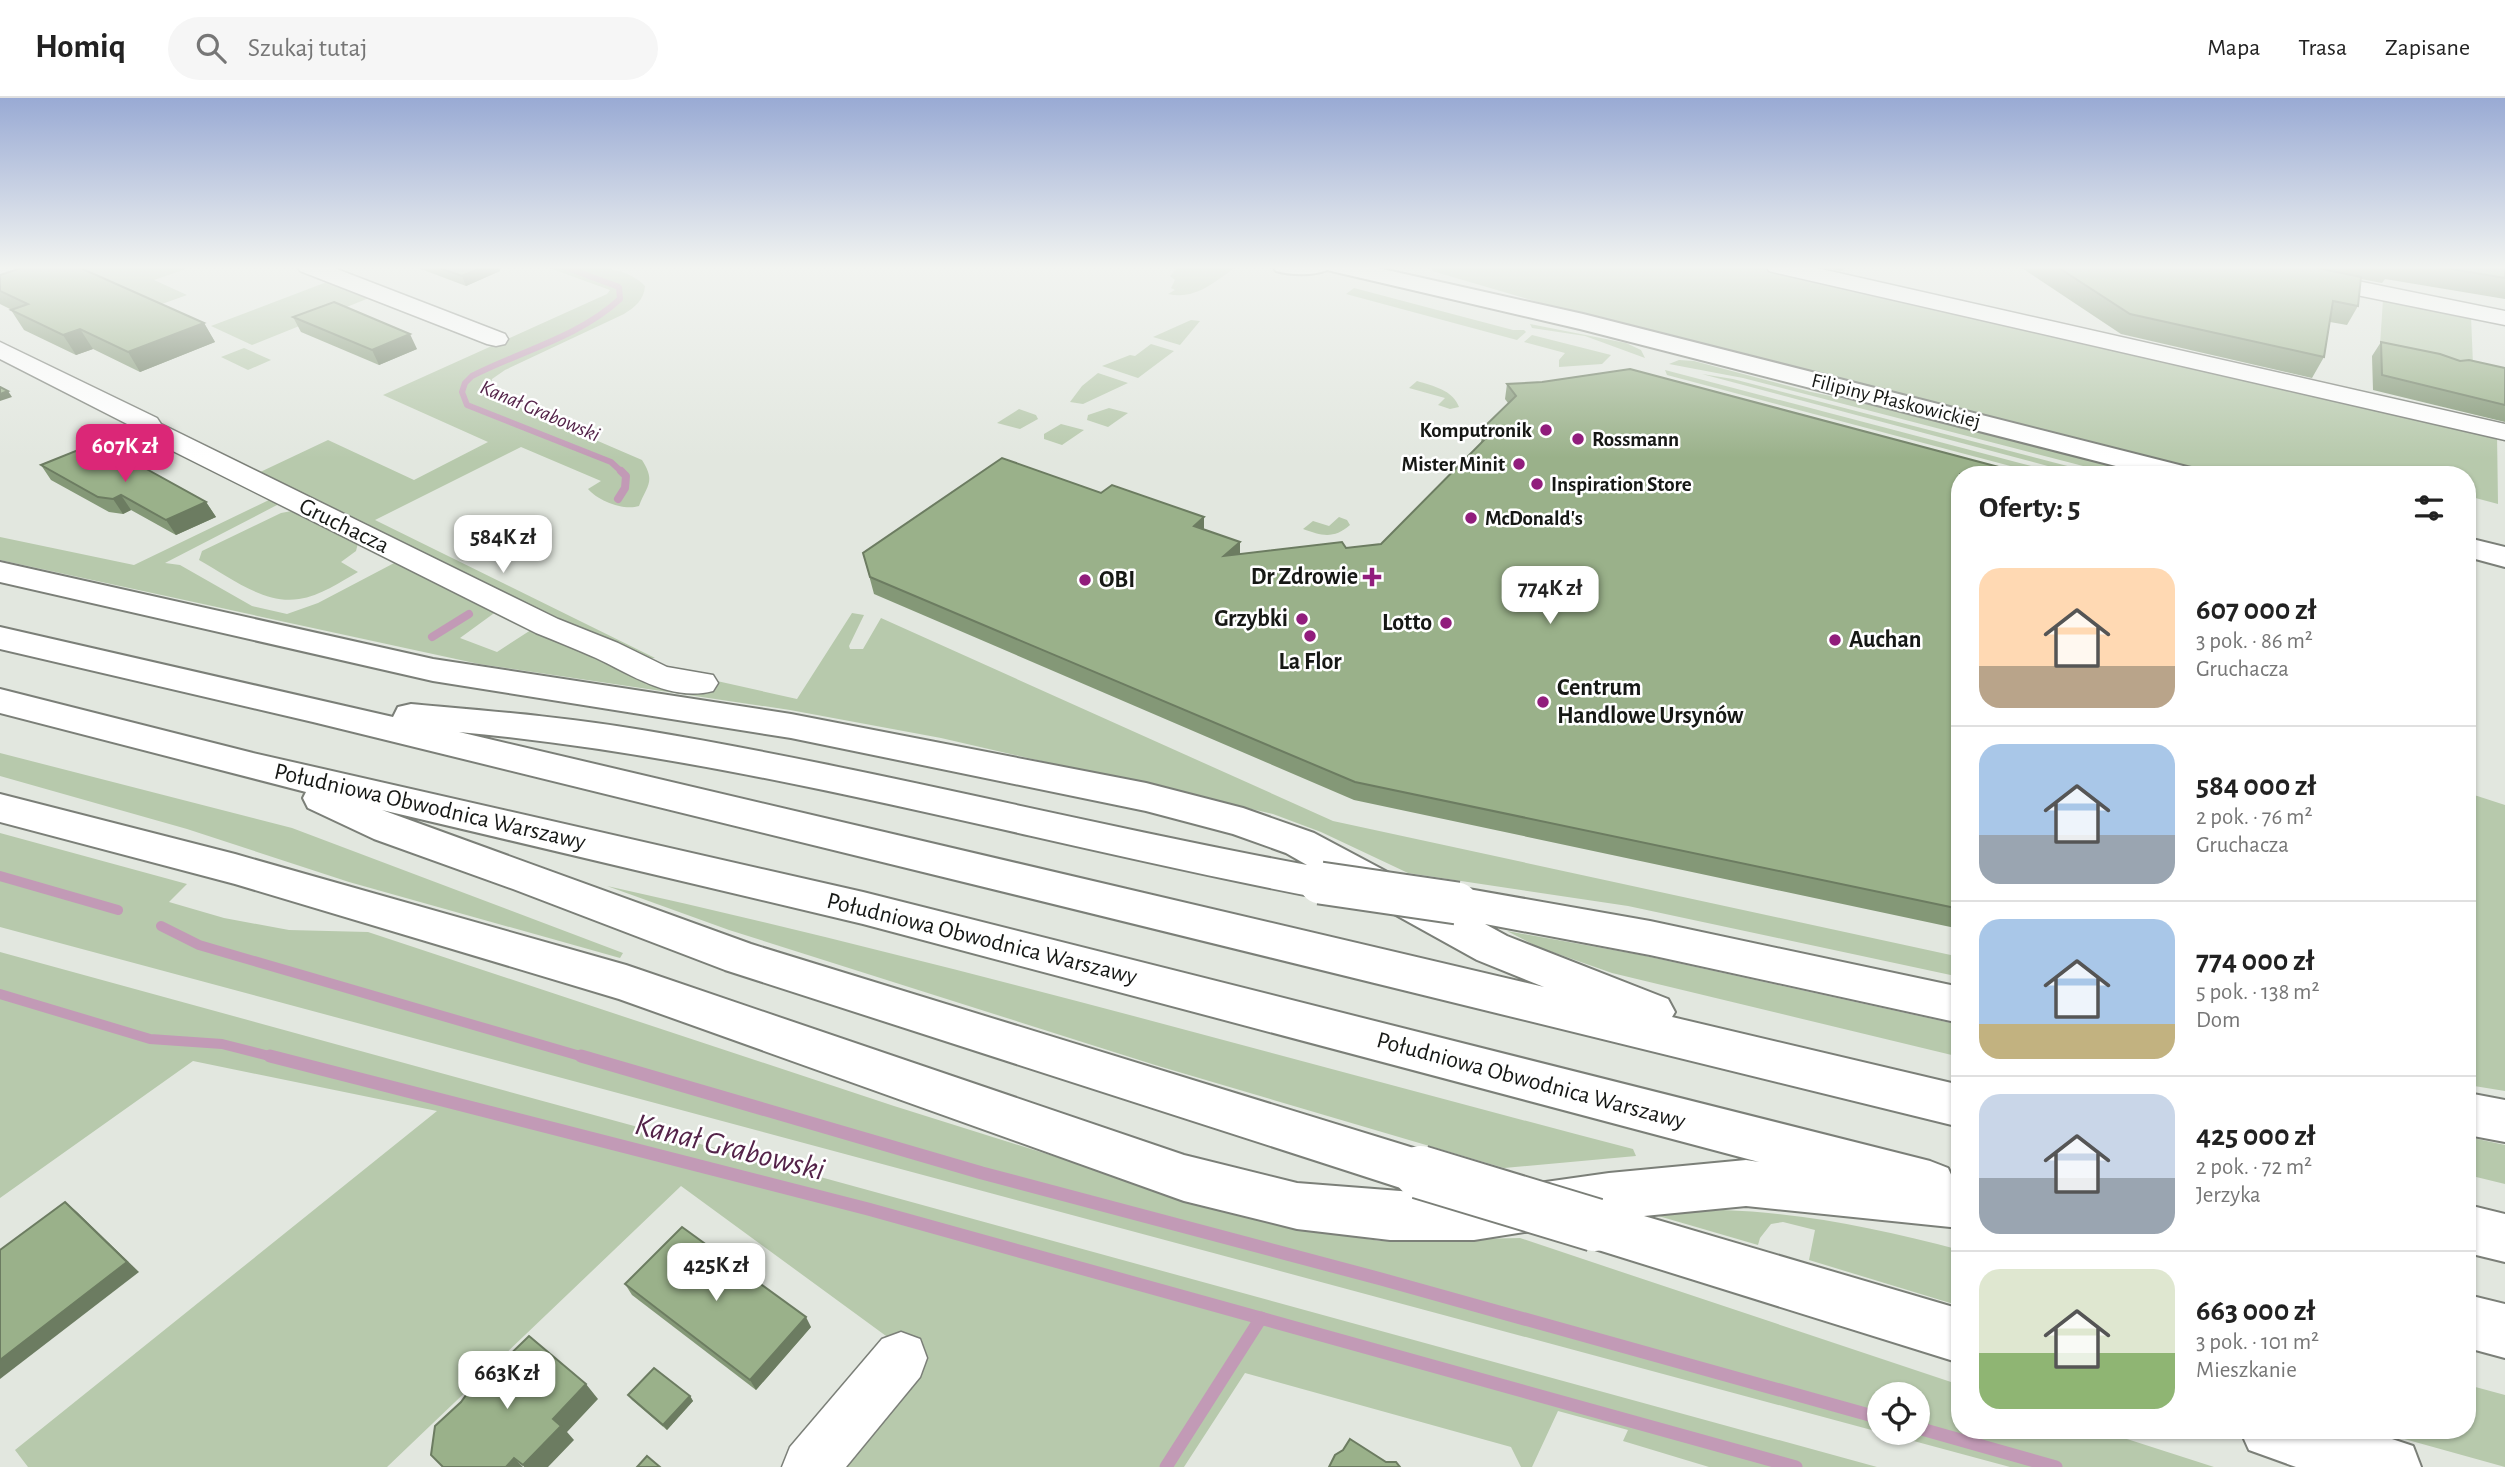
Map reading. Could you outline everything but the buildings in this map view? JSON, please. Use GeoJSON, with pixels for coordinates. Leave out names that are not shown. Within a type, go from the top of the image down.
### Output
{"type":"FeatureCollection","features":[{"type":"Feature","properties":{"kind":"main road","name":"Filipiny Płaskowickiej"},"geometry":{"type":"LineString","coordinates":[[1611,330],[2149,466]]}},
{"type":"Feature","properties":{"kind":"main road"},"geometry":{"type":"LineString","coordinates":[[2476,549],[2505,555]]}},
{"type":"Feature","properties":{"kind":"main road"},"geometry":{"type":"LineString","coordinates":[[0,572],[433,670],[804,729],[1133,794],[1243,822],[1300,843],[1492,948],[1774,1061]]}},
{"type":"Feature","properties":{"kind":"main road"},"geometry":{"type":"LineString","coordinates":[[0,638],[313,710],[1951,1104]]}},
{"type":"Feature","properties":{"kind":"main road","name":"Południowa Obwodnica Warszawy"},"geometry":{"type":"LineString","coordinates":[[0,701],[253,766],[863,908],[1951,1190]]}},
{"type":"Feature","properties":{"kind":"main road"},"geometry":{"type":"LineString","coordinates":[[313,710],[495,721],[702,753],[827,776],[1215,863],[1650,938],[1951,1003]]}},
{"type":"Feature","properties":{"kind":"main road"},"geometry":{"type":"LineString","coordinates":[[253,766],[388,829],[528,878],[740,958],[1420,1172],[1951,1333]]}},
{"type":"Feature","properties":{"kind":"main road"},"geometry":{"type":"LineString","coordinates":[[0,808],[235,869],[626,983],[1184,1178],[1297,1206],[1390,1216],[1474,1216],[1609,1196],[1746,1183],[1951,1204]]}},
{"type":"Feature","properties":{"kind":"main road"},"geometry":{"type":"LineString","coordinates":[[2476,1116],[2505,1121]]}},
{"type":"Feature","properties":{"kind":"main road"},"geometry":{"type":"LineString","coordinates":[[2476,1231],[2505,1238]]}},
{"type":"Feature","properties":{"kind":"main road"},"geometry":{"type":"LineString","coordinates":[[2476,1324],[2505,1331]]}},
{"type":"Feature","properties":{"kind":"main road"},"geometry":{"type":"LineString","coordinates":[[2299,1439],[2392,1467]]}},
{"type":"Feature","properties":{"kind":"street"},"geometry":{"type":"LineString","coordinates":[[473,330],[496,339]]}},
{"type":"Feature","properties":{"kind":"street"},"geometry":{"type":"LineString","coordinates":[[2057,330],[2505,432]]}},
{"type":"Feature","properties":{"kind":"street","name":"Gruchacza"},"geometry":{"type":"LineString","coordinates":[[0,349],[148,424],[146,427],[547,626],[607,650],[659,677],[701,683]]}},
{"type":"Feature","properties":{"kind":"street"},"geometry":{"type":"LineString","coordinates":[[810,1467],[901,1358]]}},
{"type":"Feature","properties":{"kind":"green space"},"geometry":{"type":"Polygon","coordinates":[[[219,330],[290,330],[252,345],[219,330]]]}},
{"type":"Feature","properties":{"kind":"green space"},"geometry":{"type":"Polygon","coordinates":[[[527,330],[590,330],[505,370],[492,379],[490,389],[498,398],[642,460],[649,479],[639,506],[619,506],[605,501],[588,489],[601,481],[521,447],[375,520],[655,658],[637,659],[256,474],[328,440],[414,480],[488,442],[383,395],[527,330]]]}},
{"type":"Feature","properties":{"kind":"green space"},"geometry":{"type":"Polygon","coordinates":[[[1169,330],[1193,330],[1180,345],[1153,337],[1169,330]]]}},
{"type":"Feature","properties":{"kind":"green space"},"geometry":{"type":"Polygon","coordinates":[[[1479,330],[1524,330],[1526,332],[1517,340],[1479,330]]]}},
{"type":"Feature","properties":{"kind":"green space"},"geometry":{"type":"Polygon","coordinates":[[[1544,330],[1560,330],[1626,343],[1641,350],[1645,358],[1585,336],[1544,330]]]}},
{"type":"Feature","properties":{"kind":"green space"},"geometry":{"type":"Polygon","coordinates":[[[1641,330],[2044,330],[2497,433],[2498,504],[2476,498],[2476,466],[2180,466],[1641,330]]]}},
{"type":"Feature","properties":{"kind":"green space"},"geometry":{"type":"Polygon","coordinates":[[[2381,330],[2472,330],[2473,365],[2380,346],[2381,330]]]}},
{"type":"Feature","properties":{"kind":"green space"},"geometry":{"type":"Polygon","coordinates":[[[1532,335],[1611,355],[1602,364],[1559,367],[1559,360],[1565,353],[1524,342],[1532,335]]]}},
{"type":"Feature","properties":{"kind":"green space"},"geometry":{"type":"Polygon","coordinates":[[[1151,344],[1174,351],[1138,378],[1102,366],[1130,355],[1135,356],[1151,344]]]}},
{"type":"Feature","properties":{"kind":"green space"},"geometry":{"type":"Polygon","coordinates":[[[244,348],[271,360],[248,370],[221,357],[244,348]]]}},
{"type":"Feature","properties":{"kind":"green space"},"geometry":{"type":"Polygon","coordinates":[[[1679,360],[1694,361],[1811,392],[1928,416],[2120,466],[2083,466],[1743,378],[1669,364],[1679,360]]]}},
{"type":"Feature","properties":{"kind":"green space"},"geometry":{"type":"Polygon","coordinates":[[[1665,370],[2031,466],[2011,466],[1667,375],[1665,370]]]}},
{"type":"Feature","properties":{"kind":"green space"},"geometry":{"type":"Polygon","coordinates":[[[1098,373],[1128,383],[1083,404],[1070,402],[1082,386],[1098,373]]]}},
{"type":"Feature","properties":{"kind":"green space"},"geometry":{"type":"Polygon","coordinates":[[[1702,374],[1733,379],[2067,466],[2048,466],[1702,374]]]}},
{"type":"Feature","properties":{"kind":"green space"},"geometry":{"type":"Polygon","coordinates":[[[1417,381],[1452,396],[1459,407],[1450,409],[1438,405],[1445,398],[1409,388],[1417,381]]]}},
{"type":"Feature","properties":{"kind":"green space"},"geometry":{"type":"Polygon","coordinates":[[[1109,408],[1128,413],[1108,427],[1087,420],[1088,415],[1109,408]]]}},
{"type":"Feature","properties":{"kind":"green space"},"geometry":{"type":"Polygon","coordinates":[[[1019,409],[1036,415],[1038,419],[1020,429],[997,423],[1019,409]]]}},
{"type":"Feature","properties":{"kind":"green space"},"geometry":{"type":"Polygon","coordinates":[[[1061,424],[1084,430],[1062,445],[1044,439],[1044,434],[1061,424]]]}},
{"type":"Feature","properties":{"kind":"green space"},"geometry":{"type":"Polygon","coordinates":[[[271,499],[278,503],[277,505],[165,563],[180,565],[252,606],[287,614],[318,603],[398,561],[497,611],[460,638],[497,652],[534,628],[649,680],[645,684],[699,691],[708,679],[797,699],[852,613],[864,615],[850,649],[863,649],[881,618],[1333,821],[1951,955],[1951,975],[1628,906],[1408,873],[1321,832],[1273,814],[941,738],[790,710],[479,664],[0,560],[0,537],[134,565],[271,499]]]}},
{"type":"Feature","properties":{"kind":"green space"},"geometry":{"type":"Polygon","coordinates":[[[297,510],[358,543],[356,551],[341,562],[358,572],[315,595],[286,600],[260,594],[199,560],[202,551],[281,513],[297,510]]]}},
{"type":"Feature","properties":{"kind":"green space"},"geometry":{"type":"Polygon","coordinates":[[[1339,517],[1347,520],[1350,525],[1339,533],[1322,535],[1303,529],[1313,521],[1329,526],[1339,517]]]}},
{"type":"Feature","properties":{"kind":"green space"},"geometry":{"type":"Polygon","coordinates":[[[0,753],[292,828],[623,953],[620,958],[349,882],[187,829],[0,776],[0,753]]]}},
{"type":"Feature","properties":{"kind":"green space"},"geometry":{"type":"Polygon","coordinates":[[[2476,796],[2505,805],[2505,1091],[2476,1086],[2476,796]]]}},
{"type":"Feature","properties":{"kind":"green space"},"geometry":{"type":"Polygon","coordinates":[[[0,833],[187,884],[169,902],[224,918],[289,930],[368,932],[894,1106],[1267,1223],[1380,1241],[1520,1238],[1951,1382],[1951,1439],[2127,1439],[2214,1467],[2010,1467],[1928,1445],[1930,1382],[1867,1382],[1867,1429],[0,927],[0,833]]]}},
{"type":"Feature","properties":{"kind":"green space"},"geometry":{"type":"Polygon","coordinates":[[[607,886],[736,915],[1121,1013],[1633,1149],[1636,1156],[1504,1168],[1155,1065],[729,930],[607,886]]]}},
{"type":"Feature","properties":{"kind":"green space"},"geometry":{"type":"Polygon","coordinates":[[[1507,931],[1641,955],[1951,1023],[1951,1055],[1612,973],[1538,947],[1507,931]]]}},
{"type":"Feature","properties":{"kind":"green space"},"geometry":{"type":"Polygon","coordinates":[[[0,952],[1877,1467],[1709,1467],[1623,1441],[1628,1430],[1558,1411],[1532,1467],[1521,1467],[1511,1447],[1245,1373],[1184,1467],[839,1467],[923,1363],[681,1186],[387,1467],[28,1467],[15,1450],[437,1111],[193,1061],[0,1198],[0,952]]]}},
{"type":"Feature","properties":{"kind":"green space"},"geometry":{"type":"Polygon","coordinates":[[[2476,1139],[2505,1145],[2505,1184],[2476,1177],[2476,1139]]]}},
{"type":"Feature","properties":{"kind":"green space"},"geometry":{"type":"Polygon","coordinates":[[[1723,1210],[1784,1215],[1843,1223],[1951,1248],[1951,1303],[1809,1260],[1815,1230],[1783,1222],[1771,1224],[1758,1245],[1655,1215],[1723,1210]]]}},
{"type":"Feature","properties":{"kind":"green space"},"geometry":{"type":"Polygon","coordinates":[[[2476,1387],[2505,1395],[2505,1467],[2404,1439],[2476,1439],[2476,1387]]]}},
{"type":"Feature","properties":{"kind":"waterway","name":"Kanał Grabowski"},"geometry":{"type":"LineString","coordinates":[[574,330],[472,376],[465,383],[462,392],[467,405],[611,462],[623,473]]}},
{"type":"Feature","properties":{"kind":"waterway","name":"Kanał Grabowski"},"geometry":{"type":"LineString","coordinates":[[618,499],[625,488],[626,476],[623,473]]}},
{"type":"Feature","properties":{"kind":"waterway","name":"Kanał Grabowski"},"geometry":{"type":"LineString","coordinates":[[432,637],[469,614]]}},
{"type":"Feature","properties":{"kind":"waterway"},"geometry":{"type":"LineString","coordinates":[[0,876],[118,910]]}},
{"type":"Feature","properties":{"kind":"waterway"},"geometry":{"type":"LineString","coordinates":[[161,926],[199,945],[587,1058]]}},
{"type":"Feature","properties":{"kind":"waterway","name":"Kanał Grabowski"},"geometry":{"type":"LineString","coordinates":[[0,994],[150,1039],[222,1044],[277,1058]]}},
{"type":"Feature","properties":{"kind":"waterway","name":"Kanał Grabowski"},"geometry":{"type":"LineString","coordinates":[[270,1056],[868,1209],[1261,1318]]}},
{"type":"Feature","properties":{"kind":"waterway"},"geometry":{"type":"LineString","coordinates":[[581,1056],[982,1173],[1381,1279],[1867,1414]]}},
{"type":"Feature","properties":{"kind":"waterway","name":"Kanał Grabowski"},"geometry":{"type":"LineString","coordinates":[[1166,1467],[1261,1318]]}},
{"type":"Feature","properties":{"kind":"waterway"},"geometry":{"type":"LineString","coordinates":[[1261,1318],[1796,1467]]}},
{"type":"Feature","properties":{"kind":"waterway"},"geometry":{"type":"LineString","coordinates":[[1930,1431],[1951,1437]]}},
{"type":"Feature","properties":{"kind":"waterway"},"geometry":{"type":"LineString","coordinates":[[1957,1439],[2056,1467]]}},
{"type":"Feature","properties":{"kind":"place","name":"Komputronik"},"geometry":{"type":"Point","coordinates":[1546,430]}},
{"type":"Feature","properties":{"kind":"place","name":"Rossmann"},"geometry":{"type":"Point","coordinates":[1578,439]}},
{"type":"Feature","properties":{"kind":"place","name":"Mister Minit"},"geometry":{"type":"Point","coordinates":[1519,464]}},
{"type":"Feature","properties":{"kind":"place","name":"Inspiration Store"},"geometry":{"type":"Point","coordinates":[1537,484]}},
{"type":"Feature","properties":{"kind":"place","name":"McDonald's"},"geometry":{"type":"Point","coordinates":[1471,518]}},
{"type":"Feature","properties":{"kind":"place","name":"Dr Zdrowie"},"geometry":{"type":"Point","coordinates":[1372,577]}},
{"type":"Feature","properties":{"kind":"place","name":"OBI"},"geometry":{"type":"Point","coordinates":[1085,580]}},
{"type":"Feature","properties":{"kind":"place","name":"Grzybki"},"geometry":{"type":"Point","coordinates":[1302,619]}},
{"type":"Feature","properties":{"kind":"place","name":"Lotto"},"geometry":{"type":"Point","coordinates":[1446,623]}},
{"type":"Feature","properties":{"kind":"place","name":"La Flor"},"geometry":{"type":"Point","coordinates":[1310,636]}},
{"type":"Feature","properties":{"kind":"place","name":"Auchan"},"geometry":{"type":"Point","coordinates":[1835,640]}},
{"type":"Feature","properties":{"kind":"place","name":"Centrum Handlowe Ursynów"},"geometry":{"type":"Point","coordinates":[1543,702]}}]}
